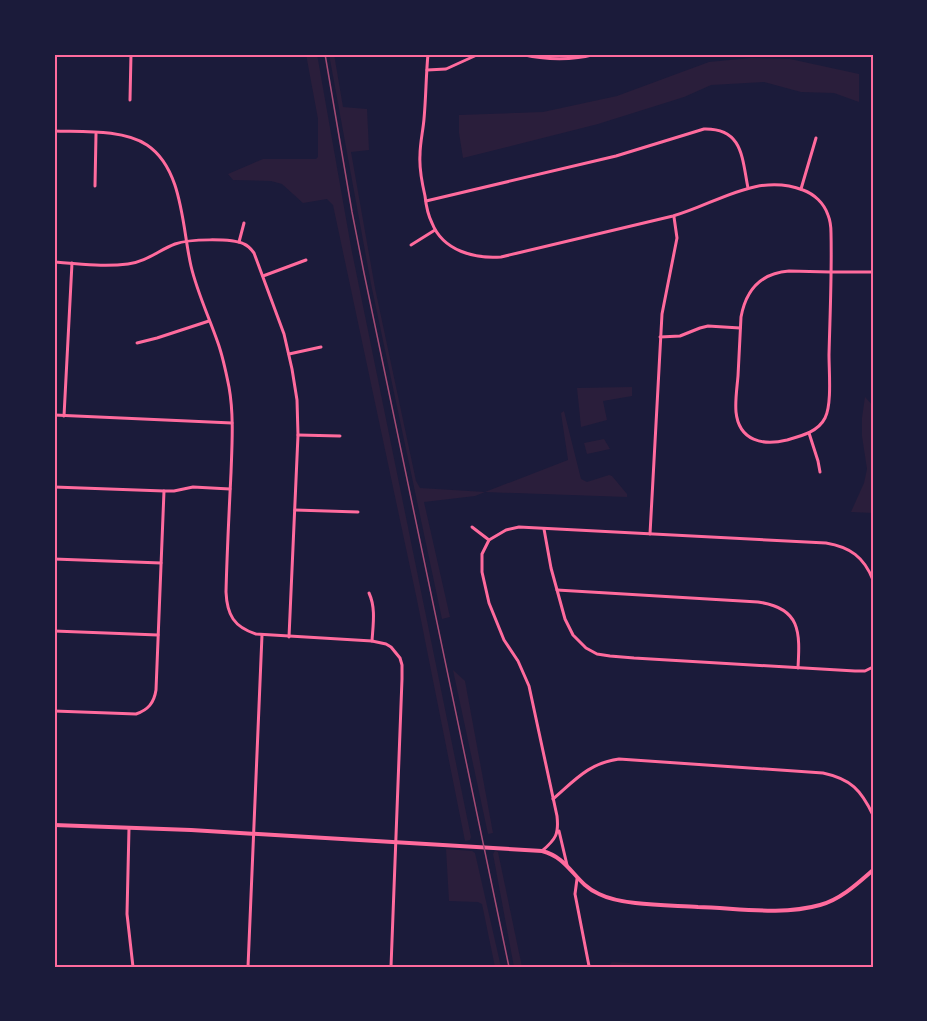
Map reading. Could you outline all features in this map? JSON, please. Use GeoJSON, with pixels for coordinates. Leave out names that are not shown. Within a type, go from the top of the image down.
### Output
{"type":"FeatureCollection","features":[{"type":"Feature","properties":{"kind":"street"},"geometry":{"type":"LineString","coordinates":[[130,100],[131,54]]}},
{"type":"Feature","properties":{"kind":"street"},"geometry":{"type":"LineString","coordinates":[[428,54],[420,163],[426,201],[435,230],[446,241],[470,255],[501,257],[673,216],[748,188],[771,185],[788,186],[801,189],[819,200],[828,214],[831,230],[831,272],[828,406],[824,420],[809,433],[776,443],[760,442],[750,438],[738,419],[736,407],[742,308],[749,293],[768,276],[777,273],[789,271],[831,272],[873,272]]}},
{"type":"Feature","properties":{"kind":"street"},"geometry":{"type":"LineString","coordinates":[[427,70],[446,69],[479,54]]}},
{"type":"Feature","properties":{"kind":"street"},"geometry":{"type":"LineString","coordinates":[[520,54],[561,60],[596,54]]}},
{"type":"Feature","properties":{"kind":"street"},"geometry":{"type":"LineString","coordinates":[[426,201],[615,156],[704,129],[718,130],[732,137],[741,153],[748,188]]}},
{"type":"Feature","properties":{"kind":"street"},"geometry":{"type":"LineString","coordinates":[[54,131],[126,136],[147,145],[163,160],[171,174],[196,284],[224,366],[229,390],[232,423],[226,600],[231,617],[248,632],[262,635],[372,641],[391,646],[397,652],[402,665],[402,679],[391,967]]}},
{"type":"Feature","properties":{"kind":"street"},"geometry":{"type":"LineString","coordinates":[[95,186],[96,133]]}},
{"type":"Feature","properties":{"kind":"street"},"geometry":{"type":"LineString","coordinates":[[801,189],[816,138]]}},
{"type":"Feature","properties":{"kind":"street"},"geometry":{"type":"LineString","coordinates":[[650,534],[662,314],[677,238],[673,216]]}},
{"type":"Feature","properties":{"kind":"street"},"geometry":{"type":"LineString","coordinates":[[239,242],[244,223]]}},
{"type":"Feature","properties":{"kind":"street"},"geometry":{"type":"LineString","coordinates":[[411,245],[435,230]]}},
{"type":"Feature","properties":{"kind":"street"},"geometry":{"type":"LineString","coordinates":[[54,262],[130,264],[142,261],[171,246],[186,241],[201,240],[239,242],[248,246],[254,253],[284,334],[297,400],[298,435],[290,637]]}},
{"type":"Feature","properties":{"kind":"street"},"geometry":{"type":"LineString","coordinates":[[263,276],[306,260]]}},
{"type":"Feature","properties":{"kind":"street"},"geometry":{"type":"LineString","coordinates":[[64,416],[72,263]]}},
{"type":"Feature","properties":{"kind":"street"},"geometry":{"type":"LineString","coordinates":[[137,343],[209,321]]}},
{"type":"Feature","properties":{"kind":"street"},"geometry":{"type":"LineString","coordinates":[[660,337],[680,336],[708,326],[740,328]]}},
{"type":"Feature","properties":{"kind":"street"},"geometry":{"type":"LineString","coordinates":[[289,354],[321,347]]}},
{"type":"Feature","properties":{"kind":"street"},"geometry":{"type":"LineString","coordinates":[[54,416],[232,423]]}},
{"type":"Feature","properties":{"kind":"street"},"geometry":{"type":"LineString","coordinates":[[809,433],[820,472]]}},
{"type":"Feature","properties":{"kind":"street"},"geometry":{"type":"LineString","coordinates":[[298,435],[340,436]]}},
{"type":"Feature","properties":{"kind":"street"},"geometry":{"type":"LineString","coordinates":[[54,487],[164,491],[193,487],[230,489]]}},
{"type":"Feature","properties":{"kind":"street"},"geometry":{"type":"LineString","coordinates":[[54,711],[136,714],[149,708],[155,695],[164,491]]}},
{"type":"Feature","properties":{"kind":"street"},"geometry":{"type":"LineString","coordinates":[[295,510],[358,512]]}},
{"type":"Feature","properties":{"kind":"street"},"geometry":{"type":"LineString","coordinates":[[472,527],[489,540]]}},
{"type":"Feature","properties":{"kind":"street"},"geometry":{"type":"LineString","coordinates":[[567,865],[529,686],[518,661],[504,640],[489,603],[482,572],[482,554],[489,540],[506,530],[519,527],[820,542],[840,545],[852,551],[861,559],[873,580]]}},
{"type":"Feature","properties":{"kind":"street"},"geometry":{"type":"LineString","coordinates":[[543,529],[551,568],[569,627],[573,635],[586,648],[597,654],[855,671],[873,668]]}},
{"type":"Feature","properties":{"kind":"street"},"geometry":{"type":"LineString","coordinates":[[54,559],[161,563]]}},
{"type":"Feature","properties":{"kind":"street"},"geometry":{"type":"LineString","coordinates":[[557,590],[776,605],[790,615],[798,630],[800,640],[798,668]]}},
{"type":"Feature","properties":{"kind":"street"},"geometry":{"type":"LineString","coordinates":[[369,593],[374,611],[372,641]]}},
{"type":"Feature","properties":{"kind":"street"},"geometry":{"type":"LineString","coordinates":[[54,631],[158,635]]}},
{"type":"Feature","properties":{"kind":"street"},"geometry":{"type":"LineString","coordinates":[[248,967],[262,635]]}},
{"type":"Feature","properties":{"kind":"street"},"geometry":{"type":"LineString","coordinates":[[553,799],[596,765],[608,760],[619,759],[823,773],[843,778],[852,784],[862,795],[873,815]]}},
{"type":"Feature","properties":{"kind":"street"},"geometry":{"type":"LineString","coordinates":[[54,825],[542,850],[556,855],[589,889],[599,895],[628,902],[804,909],[833,900],[855,886],[873,870]]}},
{"type":"Feature","properties":{"kind":"street"},"geometry":{"type":"LineString","coordinates":[[129,828],[127,914],[133,967]]}},
{"type":"Feature","properties":{"kind":"street"},"geometry":{"type":"LineString","coordinates":[[542,850],[555,838],[559,830]]}},
{"type":"Feature","properties":{"kind":"street"},"geometry":{"type":"LineString","coordinates":[[578,879],[575,894],[589,966]]}},
{"type":"Feature","properties":{"kind":"shaded area"},"geometry":{"type":"Polygon","coordinates":[[[306,54],[317,54],[351,247],[470,840],[465,841],[417,600],[333,205],[327,199],[303,203],[282,184],[271,181],[233,180],[228,174],[263,159],[316,159],[318,157],[318,119],[306,54]]]}},
{"type":"Feature","properties":{"kind":"shaded area"},"geometry":{"type":"Polygon","coordinates":[[[329,54],[334,54],[343,107],[367,109],[369,150],[351,152],[375,288],[416,481],[420,488],[485,492],[475,496],[424,502],[450,617],[442,619],[371,284],[329,54]]]}},
{"type":"Feature","properties":{"kind":"shaded area"},"geometry":{"type":"Polygon","coordinates":[[[751,58],[790,59],[859,74],[859,102],[834,93],[801,92],[764,82],[711,85],[684,97],[598,124],[463,158],[459,115],[543,112],[617,96],[709,62],[751,58]]]}},
{"type":"Feature","properties":{"kind":"shaded area"},"geometry":{"type":"Polygon","coordinates":[[[632,387],[632,396],[603,401],[607,420],[581,427],[577,388],[632,387]]]}},
{"type":"Feature","properties":{"kind":"shaded area"},"geometry":{"type":"Polygon","coordinates":[[[865,397],[873,406],[873,513],[851,512],[864,483],[867,469],[862,436],[865,397]]]}},
{"type":"Feature","properties":{"kind":"shaded area"},"geometry":{"type":"Polygon","coordinates":[[[564,411],[581,479],[587,482],[612,476],[627,497],[485,492],[568,460],[561,413],[564,411]]]}},
{"type":"Feature","properties":{"kind":"shaded area"},"geometry":{"type":"Polygon","coordinates":[[[604,439],[610,449],[587,454],[584,443],[604,439]]]}},
{"type":"Feature","properties":{"kind":"shaded area"},"geometry":{"type":"Polygon","coordinates":[[[453,670],[465,681],[493,833],[488,834],[453,670]]]}},
{"type":"Feature","properties":{"kind":"shaded area"},"geometry":{"type":"Polygon","coordinates":[[[446,849],[475,853],[501,967],[495,967],[482,904],[449,901],[446,849]]]}},
{"type":"Feature","properties":{"kind":"shaded area"},"geometry":{"type":"Polygon","coordinates":[[[495,851],[498,852],[522,967],[514,967],[493,854],[495,851]]]}},
{"type":"Feature","properties":{"kind":"shaded area"},"geometry":{"type":"Polygon","coordinates":[[[612,962],[696,967],[608,967],[612,962]]]}},
{"type":"Feature","properties":{"kind":"railway"},"geometry":{"type":"LineString","coordinates":[[325,54],[364,273],[509,967]]}}]}
